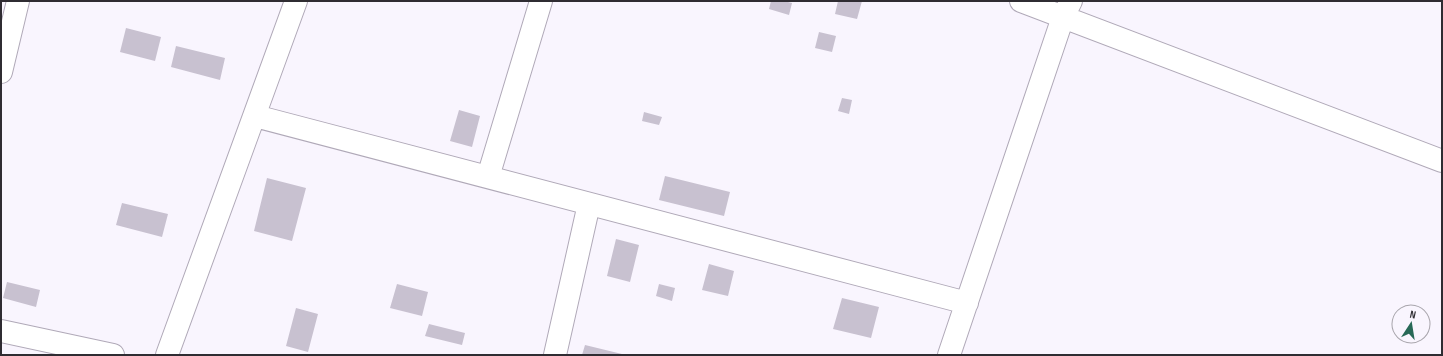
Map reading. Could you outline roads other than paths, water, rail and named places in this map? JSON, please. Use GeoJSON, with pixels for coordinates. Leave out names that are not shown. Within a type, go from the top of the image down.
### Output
{"type":"FeatureCollection","features":[{"type":"Feature","properties":{"kind":"street"},"geometry":{"type":"LineString","coordinates":[[1,72],[18,1]]}},
{"type":"Feature","properties":{"kind":"street"},"geometry":{"type":"LineString","coordinates":[[167,355],[296,1]]}},
{"type":"Feature","properties":{"kind":"street"},"geometry":{"type":"LineString","coordinates":[[488,177],[541,1]]}},
{"type":"Feature","properties":{"kind":"street"},"geometry":{"type":"LineString","coordinates":[[1021,1],[1067,9],[1442,161]]}},
{"type":"Feature","properties":{"kind":"street"},"geometry":{"type":"LineString","coordinates":[[949,355],[1067,9]]}},
{"type":"Feature","properties":{"kind":"street"},"geometry":{"type":"LineString","coordinates":[[255,116],[967,303]]}},
{"type":"Feature","properties":{"kind":"street"},"geometry":{"type":"LineString","coordinates":[[554,355],[590,204]]}},
{"type":"Feature","properties":{"kind":"street"},"geometry":{"type":"LineString","coordinates":[[1,331],[113,355]]}}]}
